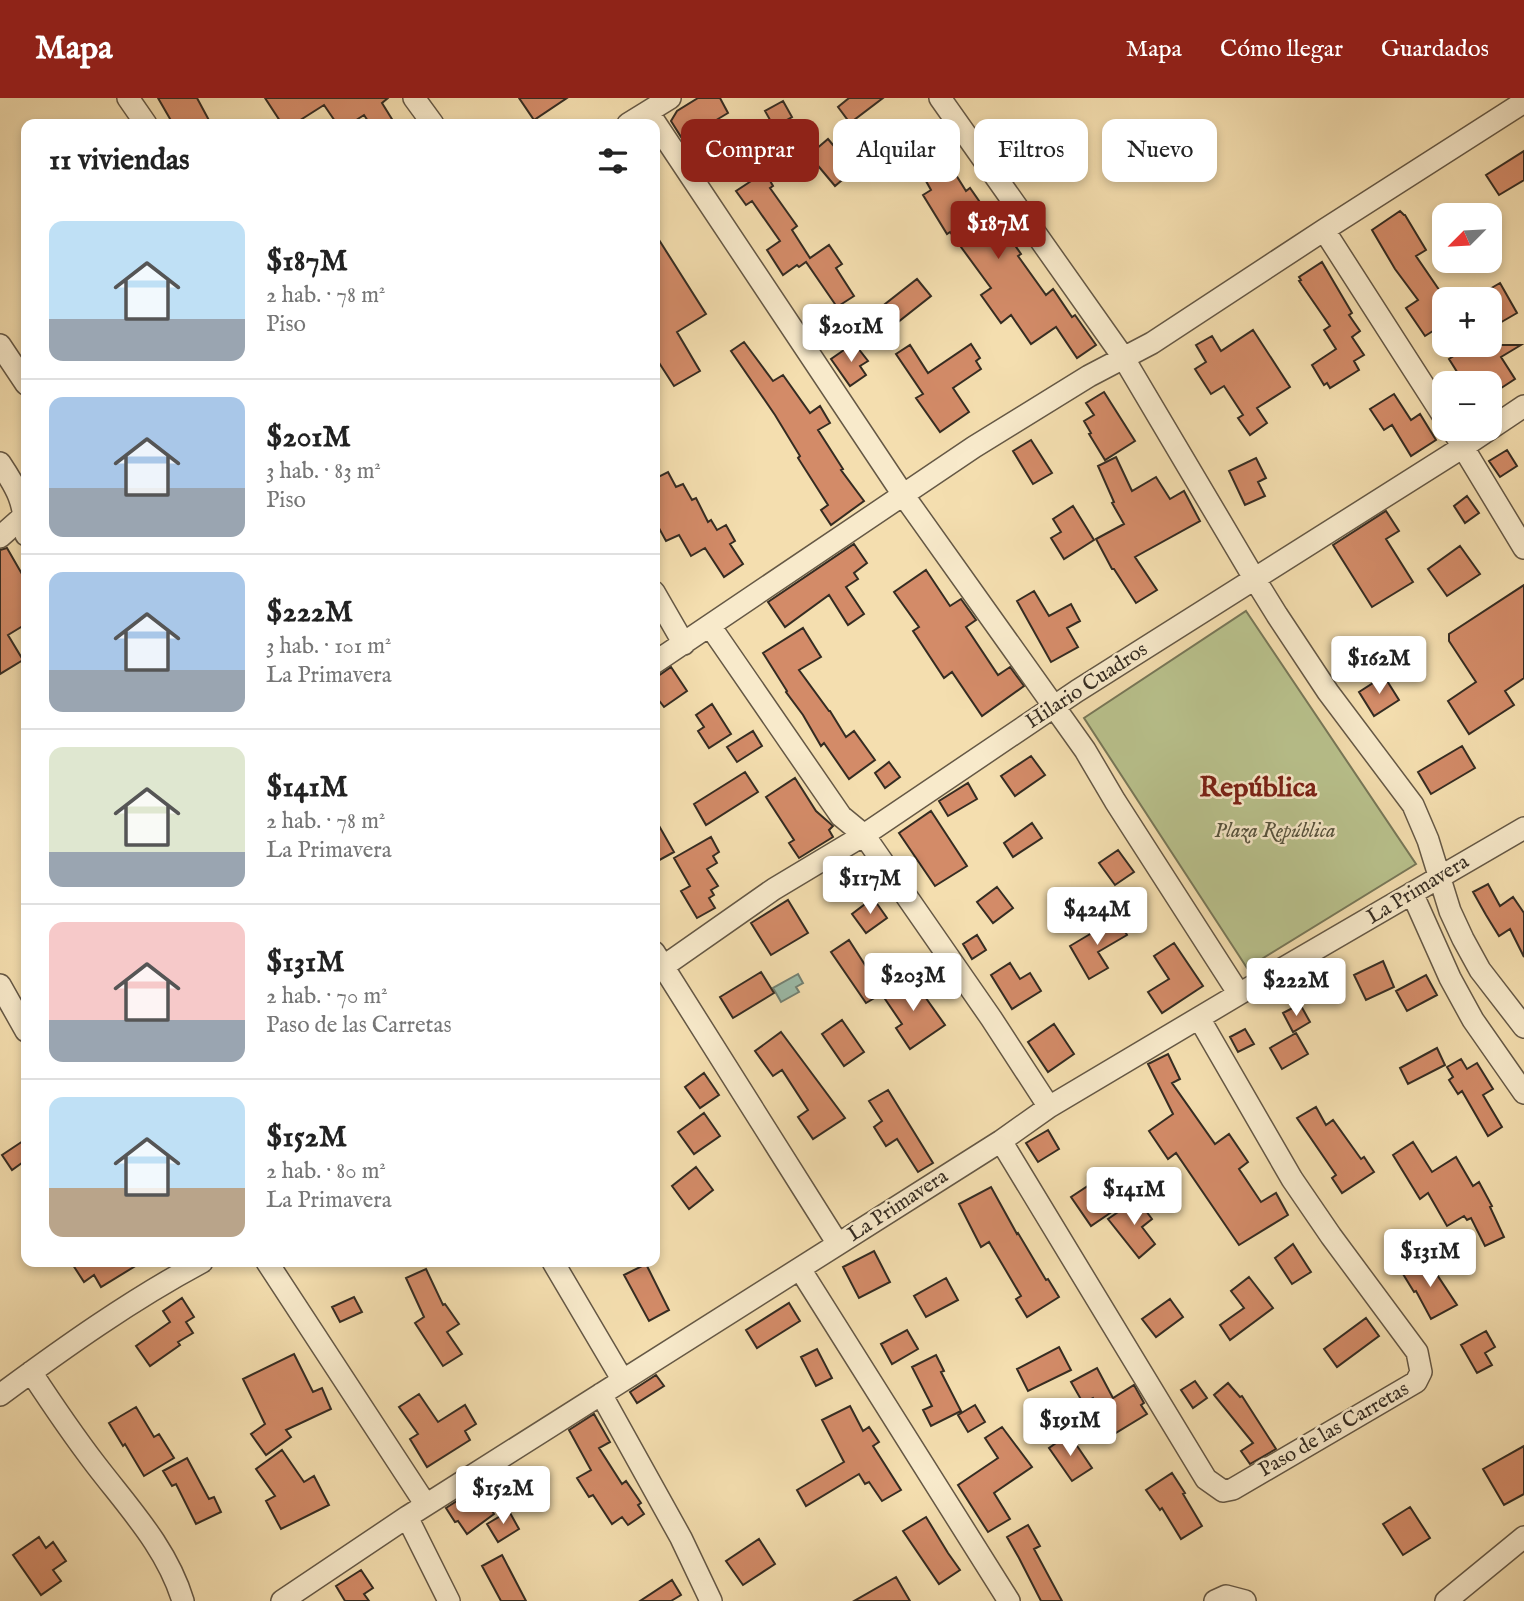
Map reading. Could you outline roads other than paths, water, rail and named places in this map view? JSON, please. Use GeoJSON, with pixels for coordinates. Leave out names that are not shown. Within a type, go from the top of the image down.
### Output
{"type":"FeatureCollection","features":[{"type":"Feature","properties":{"kind":"street"},"geometry":{"type":"LineString","coordinates":[[128,98],[143,119]]}},
{"type":"Feature","properties":{"kind":"street"},"geometry":{"type":"LineString","coordinates":[[414,98],[429,119]]}},
{"type":"Feature","properties":{"kind":"street"},"geometry":{"type":"LineString","coordinates":[[636,119],[670,98]]}},
{"type":"Feature","properties":{"kind":"street"},"geometry":{"type":"LineString","coordinates":[[940,98],[1123,357],[1254,578],[1328,692],[1413,805],[1462,939],[1480,970],[1524,1027]]}},
{"type":"Feature","properties":{"kind":"street"},"geometry":{"type":"LineString","coordinates":[[660,659],[974,447],[1088,376],[1152,343],[1518,106],[1524,128]]}},
{"type":"Feature","properties":{"kind":"street"},"geometry":{"type":"LineString","coordinates":[[648,112],[653,119]]}},
{"type":"Feature","properties":{"kind":"street"},"geometry":{"type":"LineString","coordinates":[[660,130],[904,496],[1085,750],[1239,994]]}},
{"type":"Feature","properties":{"kind":"street"},"geometry":{"type":"LineString","coordinates":[[1324,230],[1432,398]]}},
{"type":"Feature","properties":{"kind":"street"},"geometry":{"type":"LineString","coordinates":[[0,345],[21,376]]}},
{"type":"Feature","properties":{"kind":"street","name":"Hilario Cuadros"},"geometry":{"type":"LineString","coordinates":[[1502,417],[1524,406]]}},
{"type":"Feature","properties":{"kind":"street","name":"Hilario Cuadros"},"geometry":{"type":"LineString","coordinates":[[660,963],[864,835],[1054,707],[1254,578],[1453,441]]}},
{"type":"Feature","properties":{"kind":"street"},"geometry":{"type":"LineString","coordinates":[[1459,441],[1524,548]]}},
{"type":"Feature","properties":{"kind":"street"},"geometry":{"type":"LineString","coordinates":[[0,463],[18,491],[21,502]]}},
{"type":"Feature","properties":{"kind":"street"},"geometry":{"type":"LineString","coordinates":[[0,537],[21,524]]}},
{"type":"Feature","properties":{"kind":"street"},"geometry":{"type":"LineString","coordinates":[[660,602],[684,644]]}},
{"type":"Feature","properties":{"kind":"street"},"geometry":{"type":"LineString","coordinates":[[710,626],[841,816],[864,835],[1049,1107]]}},
{"type":"Feature","properties":{"kind":"street","name":"La Primavera"},"geometry":{"type":"LineString","coordinates":[[282,1601],[407,1517],[1001,1141],[1049,1107],[1524,828]]}},
{"type":"Feature","properties":{"kind":"street"},"geometry":{"type":"LineString","coordinates":[[1412,893],[1450,978],[1473,1020],[1524,1093]]}},
{"type":"Feature","properties":{"kind":"street"},"geometry":{"type":"LineString","coordinates":[[660,967],[838,1244]]}},
{"type":"Feature","properties":{"kind":"street"},"geometry":{"type":"LineString","coordinates":[[0,985],[21,1022]]}},
{"type":"Feature","properties":{"kind":"street","name":"Paso de las Carretas"},"geometry":{"type":"LineString","coordinates":[[1001,1141],[1206,1479],[1223,1491],[1233,1489],[1416,1382],[1421,1372],[1417,1352],[1292,1179],[1199,1018]]}},
{"type":"Feature","properties":{"kind":"street"},"geometry":{"type":"LineString","coordinates":[[270,1267],[426,1505]]}},
{"type":"Feature","properties":{"kind":"street"},"geometry":{"type":"LineString","coordinates":[[556,1267],[622,1379]]}},
{"type":"Feature","properties":{"kind":"street"},"geometry":{"type":"LineString","coordinates":[[0,1395],[169,1269]]}},
{"type":"Feature","properties":{"kind":"street"},"geometry":{"type":"LineString","coordinates":[[800,1269],[1009,1601]]}},
{"type":"Feature","properties":{"kind":"street"},"geometry":{"type":"LineString","coordinates":[[31,1372],[68,1428],[157,1544],[173,1573],[183,1601]]}},
{"type":"Feature","properties":{"kind":"street"},"geometry":{"type":"LineString","coordinates":[[601,1394],[681,1538],[710,1601]]}},
{"type":"Feature","properties":{"kind":"street"},"geometry":{"type":"LineString","coordinates":[[407,1517],[449,1601]]}},
{"type":"Feature","properties":{"kind":"street"},"geometry":{"type":"LineString","coordinates":[[1446,1601],[1524,1537]]}},
{"type":"Feature","properties":{"kind":"street"},"geometry":{"type":"LineString","coordinates":[[1215,1601],[1226,1597],[1245,1601]]}},
{"type":"Feature","properties":{"kind":"district","name":"República"},"geometry":{"type":"Point","coordinates":[1258,788]}},
{"type":"Feature","properties":{"kind":"park label","name":"Plaza República"},"geometry":{"type":"Point","coordinates":[1275,831]}}]}
